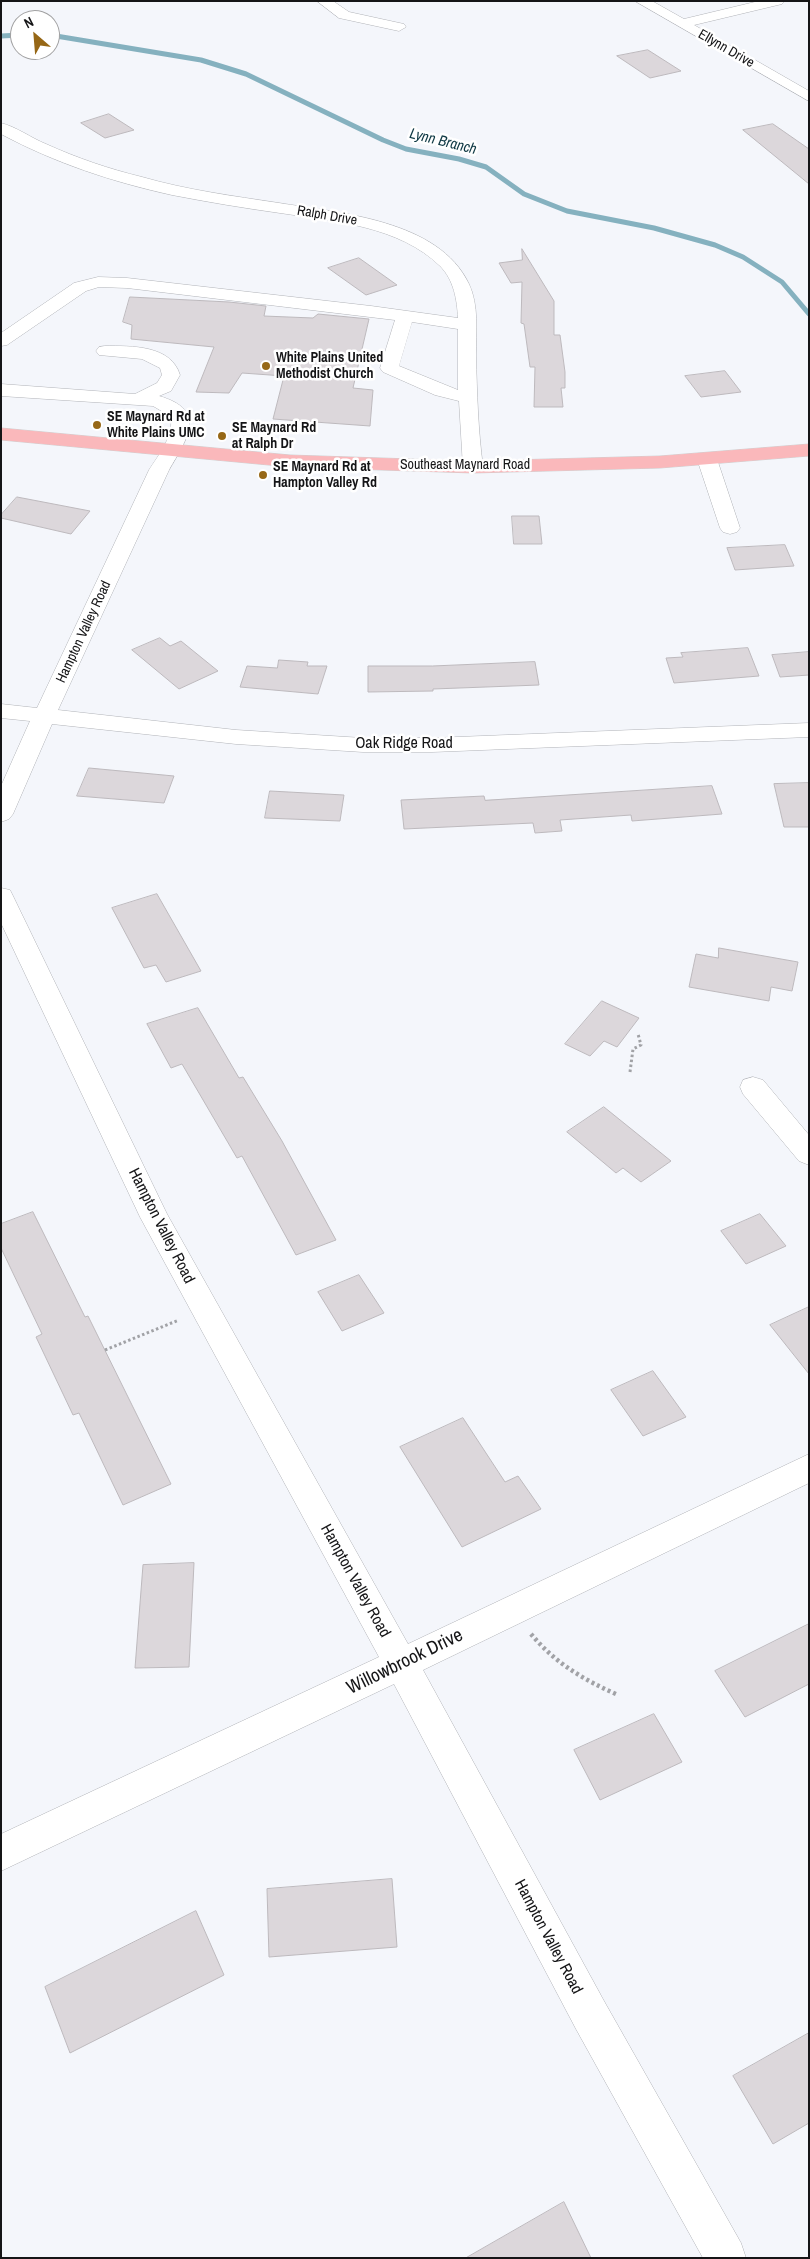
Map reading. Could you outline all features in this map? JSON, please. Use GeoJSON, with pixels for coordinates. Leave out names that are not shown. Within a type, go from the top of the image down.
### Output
{"type":"FeatureCollection","features":[{"type":"Feature","properties":{"kind":"main road","name":"Southeast Maynard Road"},"geometry":{"type":"LineString","coordinates":[[1,434],[290,461],[473,467],[707,459],[809,450]]}},
{"type":"Feature","properties":{"kind":"street"},"geometry":{"type":"LineString","coordinates":[[324,1],[344,15],[399,27]]}},
{"type":"Feature","properties":{"kind":"street","name":"Ellynn Drive"},"geometry":{"type":"LineString","coordinates":[[642,1],[809,97]]}},
{"type":"Feature","properties":{"kind":"street"},"geometry":{"type":"LineString","coordinates":[[682,24],[777,1]]}},
{"type":"Feature","properties":{"kind":"street","name":"Ralph Drive"},"geometry":{"type":"LineString","coordinates":[[1,128],[60,156],[156,186],[375,225],[397,233],[430,250],[455,273],[463,293],[467,325],[469,444],[473,467]]}},
{"type":"Feature","properties":{"kind":"street"},"geometry":{"type":"LineString","coordinates":[[1,341],[80,287],[98,282],[127,283],[467,325]]}},
{"type":"Feature","properties":{"kind":"street"},"geometry":{"type":"LineString","coordinates":[[405,316],[389,368],[442,391],[469,398]]}},
{"type":"Feature","properties":{"kind":"street"},"geometry":{"type":"LineString","coordinates":[[1,390],[138,400],[164,387],[171,375],[168,366],[152,356],[140,352],[104,351]]}},
{"type":"Feature","properties":{"kind":"street","name":"Hampton Valley Road"},"geometry":{"type":"LineString","coordinates":[[1,814],[45,716],[182,426],[181,417],[167,406],[156,401],[138,400]]}},
{"type":"Feature","properties":{"kind":"street"},"geometry":{"type":"LineString","coordinates":[[707,459],[734,523]]}},
{"type":"Feature","properties":{"kind":"street","name":"Oak Ridge Road"},"geometry":{"type":"LineString","coordinates":[[1,711],[251,738],[363,744],[432,745],[809,730]]}},
{"type":"Feature","properties":{"kind":"street","name":"Hampton Valley Road"},"geometry":{"type":"LineString","coordinates":[[1,896],[154,1217],[400,1664],[590,2015],[726,2258]]}},
{"type":"Feature","properties":{"kind":"street"},"geometry":{"type":"LineString","coordinates":[[753,1086],[809,1154]]}},
{"type":"Feature","properties":{"kind":"street","name":"Willowbrook Drive"},"geometry":{"type":"LineString","coordinates":[[1,1853],[809,1468]]}},
{"type":"Feature","properties":{"kind":"path"},"geometry":{"type":"LineString","coordinates":[[630,1072],[633,1049],[641,1045],[638,1034]]}},
{"type":"Feature","properties":{"kind":"path"},"geometry":{"type":"LineString","coordinates":[[105,1350],[206,1310]]}},
{"type":"Feature","properties":{"kind":"path"},"geometry":{"type":"LineString","coordinates":[[512,1610],[544,1651],[583,1680],[618,1695]]}},
{"type":"Feature","properties":{"kind":"building"},"geometry":{"type":"Polygon","coordinates":[[[648,50],[681,71],[650,78],[617,56],[648,50]]]}},
{"type":"Feature","properties":{"kind":"building"},"geometry":{"type":"Polygon","coordinates":[[[109,114],[134,130],[105,138],[81,123],[109,114]]]}},
{"type":"Feature","properties":{"kind":"building"},"geometry":{"type":"Polygon","coordinates":[[[773,124],[809,149],[809,184],[743,130],[773,124]]]}},
{"type":"Feature","properties":{"kind":"building"},"geometry":{"type":"Polygon","coordinates":[[[522,249],[554,301],[554,335],[560,335],[565,372],[565,388],[561,388],[563,407],[534,407],[535,367],[530,367],[524,324],[521,323],[522,282],[511,283],[499,263],[522,260],[522,249]]]}},
{"type":"Feature","properties":{"kind":"building"},"geometry":{"type":"Polygon","coordinates":[[[359,258],[397,285],[366,295],[328,268],[359,258]]]}},
{"type":"Feature","properties":{"kind":"building","name":"White Plains United Methodist Church"},"geometry":{"type":"Polygon","coordinates":[[[130,297],[229,302],[266,306],[264,316],[313,318],[318,314],[369,319],[353,388],[373,390],[370,426],[273,419],[284,376],[242,373],[229,393],[196,392],[214,347],[131,339],[132,325],[123,322],[130,297]]]}},
{"type":"Feature","properties":{"kind":"building"},"geometry":{"type":"Polygon","coordinates":[[[725,371],[741,392],[701,397],[685,376],[725,371]]]}},
{"type":"Feature","properties":{"kind":"building"},"geometry":{"type":"Polygon","coordinates":[[[17,497],[90,511],[71,534],[1,518],[1,515],[17,497]]]}},
{"type":"Feature","properties":{"kind":"building"},"geometry":{"type":"Polygon","coordinates":[[[512,516],[539,516],[542,544],[514,544],[512,516]]]}},
{"type":"Feature","properties":{"kind":"building"},"geometry":{"type":"Polygon","coordinates":[[[785,545],[794,566],[735,570],[727,548],[785,545]]]}},
{"type":"Feature","properties":{"kind":"building"},"geometry":{"type":"Polygon","coordinates":[[[160,638],[170,646],[181,641],[218,671],[179,689],[132,650],[160,638]]]}},
{"type":"Feature","properties":{"kind":"building"},"geometry":{"type":"Polygon","coordinates":[[[748,648],[759,676],[674,683],[666,658],[683,657],[681,653],[748,648]]]}},
{"type":"Feature","properties":{"kind":"building"},"geometry":{"type":"Polygon","coordinates":[[[809,652],[809,675],[780,677],[772,655],[809,652]]]}},
{"type":"Feature","properties":{"kind":"building"},"geometry":{"type":"Polygon","coordinates":[[[279,660],[308,662],[307,666],[327,666],[318,694],[240,687],[247,666],[277,668],[279,660]]]}},
{"type":"Feature","properties":{"kind":"building"},"geometry":{"type":"Polygon","coordinates":[[[535,662],[539,685],[433,689],[433,691],[368,692],[368,666],[432,666],[535,662]]]}},
{"type":"Feature","properties":{"kind":"building"},"geometry":{"type":"Polygon","coordinates":[[[89,768],[174,776],[164,803],[77,796],[89,768]]]}},
{"type":"Feature","properties":{"kind":"building"},"geometry":{"type":"Polygon","coordinates":[[[809,783],[809,827],[784,827],[774,784],[809,783]]]}},
{"type":"Feature","properties":{"kind":"building"},"geometry":{"type":"Polygon","coordinates":[[[712,786],[722,814],[632,821],[631,815],[560,820],[562,831],[535,833],[533,823],[404,829],[401,800],[484,796],[485,800],[712,786]]]}},
{"type":"Feature","properties":{"kind":"building"},"geometry":{"type":"Polygon","coordinates":[[[270,791],[344,795],[340,821],[265,818],[270,791]]]}},
{"type":"Feature","properties":{"kind":"building"},"geometry":{"type":"Polygon","coordinates":[[[157,894],[201,971],[166,982],[156,965],[144,968],[112,908],[157,894]]]}},
{"type":"Feature","properties":{"kind":"building"},"geometry":{"type":"Polygon","coordinates":[[[719,948],[798,962],[792,991],[771,987],[769,1001],[689,987],[696,954],[718,958],[719,948]]]}},
{"type":"Feature","properties":{"kind":"building"},"geometry":{"type":"Polygon","coordinates":[[[602,1001],[639,1018],[617,1047],[604,1041],[590,1056],[565,1044],[602,1001]]]}},
{"type":"Feature","properties":{"kind":"building"},"geometry":{"type":"Polygon","coordinates":[[[198,1008],[239,1078],[243,1077],[282,1141],[336,1240],[296,1255],[242,1156],[237,1158],[182,1064],[171,1068],[147,1024],[198,1008]]]}},
{"type":"Feature","properties":{"kind":"building"},"geometry":{"type":"Polygon","coordinates":[[[604,1107],[671,1161],[641,1182],[623,1168],[616,1173],[567,1132],[604,1107]]]}},
{"type":"Feature","properties":{"kind":"building"},"geometry":{"type":"Polygon","coordinates":[[[33,1212],[85,1317],[88,1316],[171,1484],[123,1505],[79,1413],[73,1415],[36,1337],[42,1334],[1,1248],[1,1224],[33,1212]]]}},
{"type":"Feature","properties":{"kind":"building"},"geometry":{"type":"Polygon","coordinates":[[[760,1214],[786,1246],[746,1264],[721,1231],[760,1214]]]}},
{"type":"Feature","properties":{"kind":"building"},"geometry":{"type":"Polygon","coordinates":[[[359,1275],[384,1313],[342,1331],[318,1292],[359,1275]]]}},
{"type":"Feature","properties":{"kind":"building"},"geometry":{"type":"Polygon","coordinates":[[[809,1307],[809,1374],[770,1325],[809,1307]]]}},
{"type":"Feature","properties":{"kind":"building"},"geometry":{"type":"Polygon","coordinates":[[[653,1371],[686,1417],[643,1436],[611,1390],[653,1371]]]}},
{"type":"Feature","properties":{"kind":"building"},"geometry":{"type":"Polygon","coordinates":[[[463,1418],[505,1482],[518,1476],[541,1509],[462,1547],[400,1447],[463,1418]]]}},
{"type":"Feature","properties":{"kind":"building"},"geometry":{"type":"Polygon","coordinates":[[[194,1563],[189,1667],[135,1668],[143,1565],[194,1563]]]}},
{"type":"Feature","properties":{"kind":"building"},"geometry":{"type":"Polygon","coordinates":[[[809,1624],[809,1684],[745,1717],[715,1671],[809,1624]]]}},
{"type":"Feature","properties":{"kind":"building"},"geometry":{"type":"Polygon","coordinates":[[[654,1714],[682,1762],[600,1800],[574,1750],[654,1714]]]}},
{"type":"Feature","properties":{"kind":"building"},"geometry":{"type":"Polygon","coordinates":[[[392,1879],[397,1947],[269,1957],[267,1889],[392,1879]]]}},
{"type":"Feature","properties":{"kind":"building"},"geometry":{"type":"Polygon","coordinates":[[[196,1911],[224,1975],[70,2053],[45,1987],[196,1911]]]}},
{"type":"Feature","properties":{"kind":"building"},"geometry":{"type":"Polygon","coordinates":[[[809,2033],[809,2123],[773,2144],[733,2076],[809,2033]]]}},
{"type":"Feature","properties":{"kind":"building"},"geometry":{"type":"Polygon","coordinates":[[[564,2202],[591,2258],[466,2258],[564,2202]]]}},
{"type":"Feature","properties":{"kind":"waterway","name":"Lynn Branch"},"geometry":{"type":"LineString","coordinates":[[1,36],[10,36]]}},
{"type":"Feature","properties":{"kind":"waterway","name":"Lynn Branch"},"geometry":{"type":"LineString","coordinates":[[60,37],[201,60],[246,74],[383,140],[406,149],[459,159],[486,167],[524,194],[567,211],[654,228],[715,245],[743,257],[782,282],[809,314]]}},
{"type":"Feature","properties":{"kind":"place","name":"White Plains United Methodist Church"},"geometry":{"type":"Point","coordinates":[266,366]}},
{"type":"Feature","properties":{"kind":"place","name":"SE Maynard Rd at White Plains UMC"},"geometry":{"type":"Point","coordinates":[97,425]}},
{"type":"Feature","properties":{"kind":"place","name":"SE Maynard Rd at Ralph Dr"},"geometry":{"type":"Point","coordinates":[222,436]}},
{"type":"Feature","properties":{"kind":"place","name":"SE Maynard Rd at Hampton Valley Rd"},"geometry":{"type":"Point","coordinates":[263,475]}}]}
